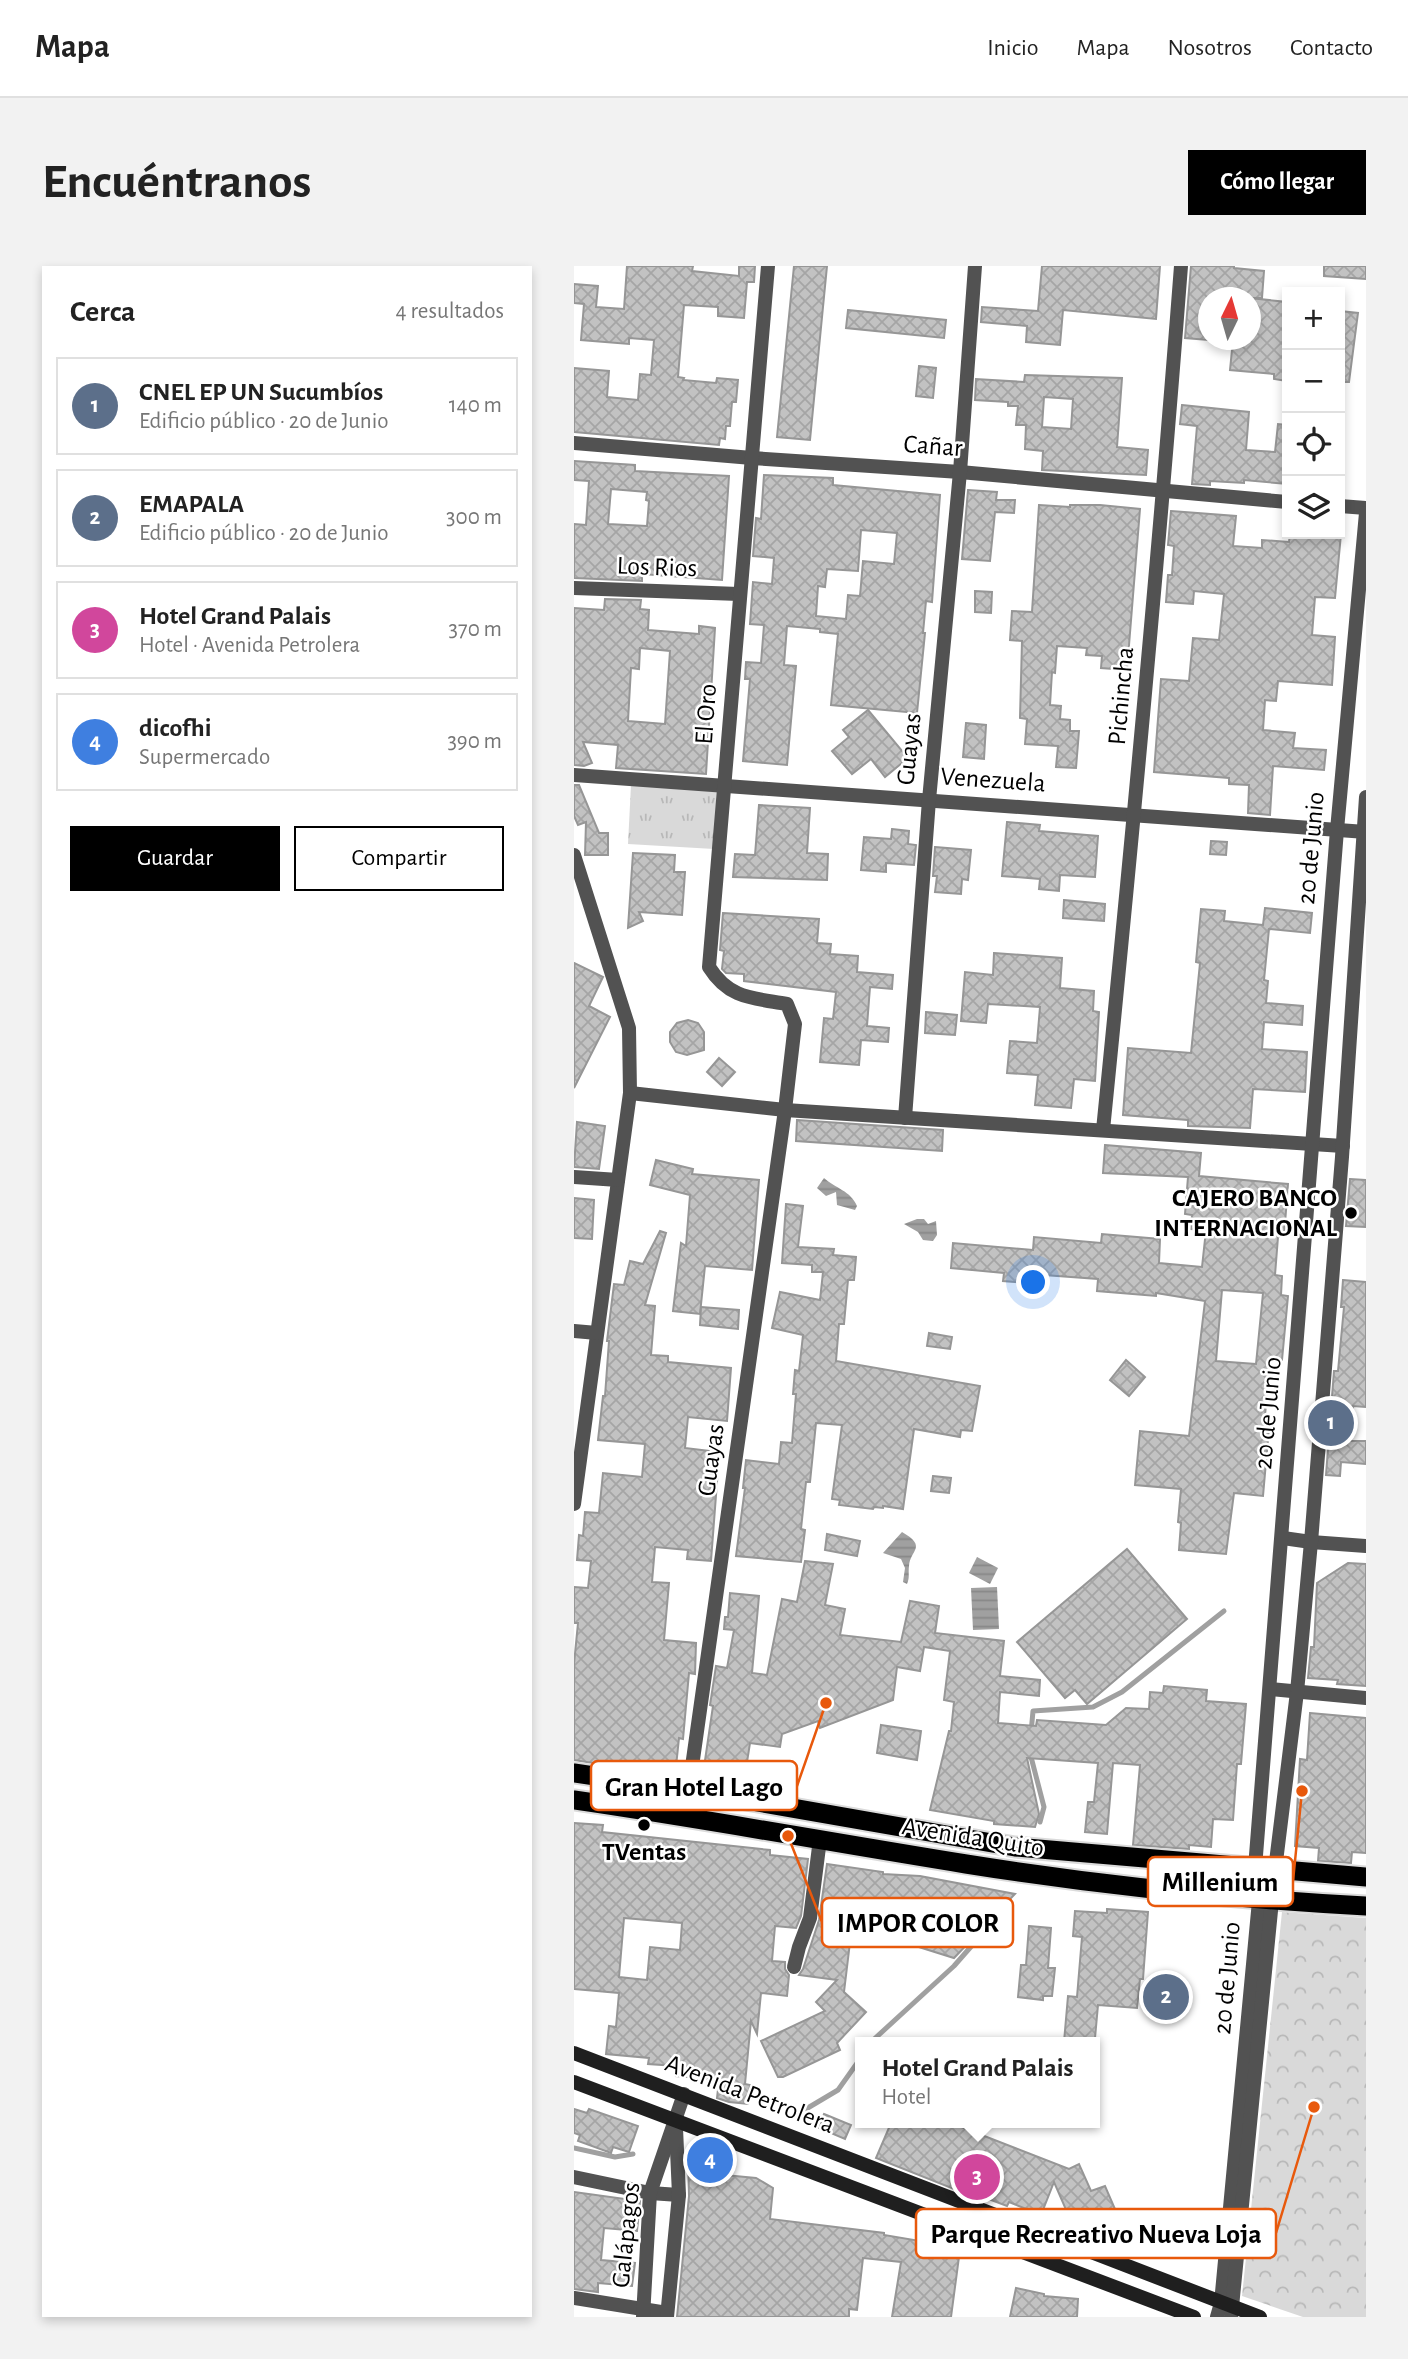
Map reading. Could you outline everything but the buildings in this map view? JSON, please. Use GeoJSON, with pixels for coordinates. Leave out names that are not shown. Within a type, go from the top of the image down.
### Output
{"type":"FeatureCollection","features":[{"type":"Feature","properties":{"kind":"highway","name":"Avenida Quito"},"geometry":{"type":"LineString","coordinates":[[574,1773],[689,1790],[1015,1847],[1366,1877]]}},
{"type":"Feature","properties":{"kind":"highway","name":"Avenida Quito"},"geometry":{"type":"LineString","coordinates":[[574,1800],[1046,1876],[1266,1901],[1366,1906]]}},
{"type":"Feature","properties":{"kind":"main road","name":"Avenida Petrolera"},"geometry":{"type":"LineString","coordinates":[[574,2053],[684,2094],[1225,2311],[1260,2317]]}},
{"type":"Feature","properties":{"kind":"main road","name":"Avenida Petrolera"},"geometry":{"type":"LineString","coordinates":[[574,2082],[1194,2317]]}},
{"type":"Feature","properties":{"kind":"street","name":"El Oro"},"geometry":{"type":"LineString","coordinates":[[768,266],[709,967],[716,978],[739,996],[786,1004],[795,1024],[785,1110]]}},
{"type":"Feature","properties":{"kind":"street","name":"Guayas"},"geometry":{"type":"LineString","coordinates":[[905,1118],[929,800],[960,472],[975,266]]}},
{"type":"Feature","properties":{"kind":"street","name":"Pichincha"},"geometry":{"type":"LineString","coordinates":[[1103,1130],[1135,815],[1181,266]]}},
{"type":"Feature","properties":{"kind":"street","name":"Cañar"},"geometry":{"type":"LineString","coordinates":[[574,443],[960,472],[1282,502]]}},
{"type":"Feature","properties":{"kind":"street"},"geometry":{"type":"LineString","coordinates":[[1345,507],[1366,510]]}},
{"type":"Feature","properties":{"kind":"street","name":"20 de Junio"},"geometry":{"type":"LineString","coordinates":[[1266,1901],[1255,1868],[1337,830],[1361,611],[1366,510]]}},
{"type":"Feature","properties":{"kind":"street","name":"Los Rios"},"geometry":{"type":"LineString","coordinates":[[574,588],[739,594]]}},
{"type":"Feature","properties":{"kind":"street","name":"Venezuela"},"geometry":{"type":"LineString","coordinates":[[574,775],[1365,832]]}},
{"type":"Feature","properties":{"kind":"street","name":"20 de Junio"},"geometry":{"type":"LineString","coordinates":[[1225,2311],[1266,1901],[1275,1870],[1297,1692],[1311,1542],[1366,797]]}},
{"type":"Feature","properties":{"kind":"street"},"geometry":{"type":"LineString","coordinates":[[574,855],[629,1028],[630,1093],[575,1494]]}},
{"type":"Feature","properties":{"kind":"street"},"geometry":{"type":"LineString","coordinates":[[630,1093],[785,1110],[1314,1142],[1342,1146]]}},
{"type":"Feature","properties":{"kind":"street","name":"Guayas"},"geometry":{"type":"LineString","coordinates":[[685,1816],[785,1110]]}},
{"type":"Feature","properties":{"kind":"street"},"geometry":{"type":"LineString","coordinates":[[574,1177],[618,1180]]}},
{"type":"Feature","properties":{"kind":"street"},"geometry":{"type":"LineString","coordinates":[[574,1331],[597,1333]]}},
{"type":"Feature","properties":{"kind":"street"},"geometry":{"type":"LineString","coordinates":[[1283,1538],[1366,1546]]}},
{"type":"Feature","properties":{"kind":"street"},"geometry":{"type":"LineString","coordinates":[[1270,1689],[1366,1699]]}},
{"type":"Feature","properties":{"kind":"street"},"geometry":{"type":"LineString","coordinates":[[794,1967],[810,1918],[820,1839]]}},
{"type":"Feature","properties":{"kind":"street","name":"Galápagos"},"geometry":{"type":"LineString","coordinates":[[643,2312],[650,2193],[684,2094]]}},
{"type":"Feature","properties":{"kind":"street","name":"Galápagos"},"geometry":{"type":"LineString","coordinates":[[667,2315],[679,2195],[676,2120]]}},
{"type":"Feature","properties":{"kind":"street"},"geometry":{"type":"LineString","coordinates":[[574,2177],[650,2193],[679,2195]]}},
{"type":"Feature","properties":{"kind":"street"},"geometry":{"type":"LineString","coordinates":[[574,2298],[667,2315]]}},
{"type":"Feature","properties":{"kind":"green space"},"geometry":{"type":"Polygon","coordinates":[[[631,785],[717,790],[714,849],[628,844],[631,785]]]}},
{"type":"Feature","properties":{"kind":"green space"},"geometry":{"type":"Polygon","coordinates":[[[1282,1912],[1366,1918],[1366,2317],[1303,2317],[1242,2296],[1282,1912]]]}},
{"type":"Feature","properties":{"kind":"shaded area"},"geometry":{"type":"Polygon","coordinates":[[[824,1178],[851,1197],[857,1206],[855,1210],[837,1205],[836,1192],[826,1196],[817,1188],[824,1178]]]}},
{"type":"Feature","properties":{"kind":"shaded area"},"geometry":{"type":"Polygon","coordinates":[[[924,1219],[928,1224],[936,1221],[937,1235],[933,1241],[923,1240],[918,1232],[904,1224],[924,1219]]]}},
{"type":"Feature","properties":{"kind":"shaded area"},"geometry":{"type":"Polygon","coordinates":[[[902,1532],[916,1545],[910,1561],[907,1584],[903,1582],[905,1568],[901,1559],[883,1553],[902,1532]]]}},
{"type":"Feature","properties":{"kind":"shaded area"},"geometry":{"type":"Polygon","coordinates":[[[977,1557],[998,1568],[990,1584],[969,1573],[977,1557]]]}},
{"type":"Feature","properties":{"kind":"shaded area"},"geometry":{"type":"Polygon","coordinates":[[[997,1587],[999,1629],[973,1630],[971,1588],[997,1587]]]}},
{"type":"Feature","properties":{"kind":"waterway"},"geometry":{"type":"LineString","coordinates":[[1031,1733],[1033,1711],[1093,1707],[1122,1692],[1224,1611]]}},
{"type":"Feature","properties":{"kind":"waterway"},"geometry":{"type":"LineString","coordinates":[[1030,1753],[1044,1807],[1040,1822]]}},
{"type":"Feature","properties":{"kind":"waterway"},"geometry":{"type":"LineString","coordinates":[[876,2037],[954,1966],[1004,1909]]}},
{"type":"Feature","properties":{"kind":"waterway"},"geometry":{"type":"LineString","coordinates":[[806,2109],[838,2090],[855,2066]]}},
{"type":"Feature","properties":{"kind":"waterway"},"geometry":{"type":"LineString","coordinates":[[574,2148],[615,2157],[633,2154]]}},
{"type":"Feature","properties":{"kind":"place","name":"CAJERO BANCO INTERNACIONAL"},"geometry":{"type":"Point","coordinates":[1351,1213]}},
{"type":"Feature","properties":{"kind":"place","name":"CNEL EP UN Sucumbíos"},"geometry":{"type":"Point","coordinates":[1331,1423]}},
{"type":"Feature","properties":{"kind":"place","name":"Gran Hotel Lago"},"geometry":{"type":"Point","coordinates":[826,1703]}},
{"type":"Feature","properties":{"kind":"place","name":"Millenium"},"geometry":{"type":"Point","coordinates":[1302,1791]}},
{"type":"Feature","properties":{"kind":"place","name":"TVentas"},"geometry":{"type":"Point","coordinates":[644,1825]}},
{"type":"Feature","properties":{"kind":"place","name":"IMPOR COLOR"},"geometry":{"type":"Point","coordinates":[788,1836]}},
{"type":"Feature","properties":{"kind":"place","name":"EMAPALA"},"geometry":{"type":"Point","coordinates":[1166,1997]}},
{"type":"Feature","properties":{"kind":"place","name":"Parque Recreativo Nueva Loja"},"geometry":{"type":"Point","coordinates":[1314,2107]}},
{"type":"Feature","properties":{"kind":"place","name":"dicofhi"},"geometry":{"type":"Point","coordinates":[710,2160]}},
{"type":"Feature","properties":{"kind":"place","name":"Hotel Grand Palais"},"geometry":{"type":"Point","coordinates":[977,2177]}}]}
